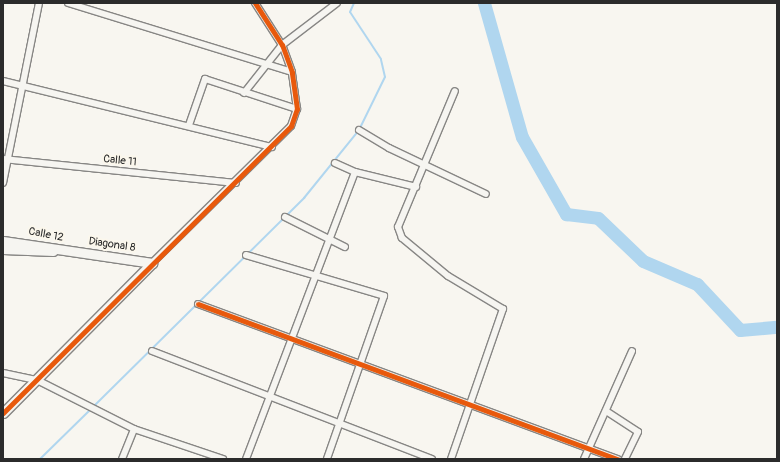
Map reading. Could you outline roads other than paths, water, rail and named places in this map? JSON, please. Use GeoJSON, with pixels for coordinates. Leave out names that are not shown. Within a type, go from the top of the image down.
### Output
{"type":"FeatureCollection","features":[{"type":"Feature","properties":{"kind":"street"},"geometry":{"type":"LineString","coordinates":[[3,183],[5,159],[23,85],[40,3]]}},
{"type":"Feature","properties":{"kind":"street"},"geometry":{"type":"LineString","coordinates":[[68,3],[292,72]]}},
{"type":"Feature","properties":{"kind":"street"},"geometry":{"type":"LineString","coordinates":[[3,413],[152,263],[236,183],[291,126],[297,109],[292,72],[282,45],[255,3]]}},
{"type":"Feature","properties":{"kind":"street"},"geometry":{"type":"LineString","coordinates":[[244,93],[265,64],[282,45],[337,3]]}},
{"type":"Feature","properties":{"kind":"street"},"geometry":{"type":"LineString","coordinates":[[189,125],[205,79],[244,93],[297,109]]}},
{"type":"Feature","properties":{"kind":"street"},"geometry":{"type":"LineString","coordinates":[[3,81],[272,146]]}},
{"type":"Feature","properties":{"kind":"street"},"geometry":{"type":"LineString","coordinates":[[451,459],[503,309],[448,276],[399,234],[399,217],[427,164],[455,91]]}},
{"type":"Feature","properties":{"kind":"street"},"geometry":{"type":"LineString","coordinates":[[359,130],[389,148],[427,164],[486,194]]}},
{"type":"Feature","properties":{"kind":"street","name":"Calle 11"},"geometry":{"type":"LineString","coordinates":[[5,159],[236,183]]}},
{"type":"Feature","properties":{"kind":"street"},"geometry":{"type":"LineString","coordinates":[[335,163],[355,172],[416,187]]}},
{"type":"Feature","properties":{"kind":"street"},"geometry":{"type":"LineString","coordinates":[[246,459],[355,172]]}},
{"type":"Feature","properties":{"kind":"street"},"geometry":{"type":"LineString","coordinates":[[285,217],[345,247]]}},
{"type":"Feature","properties":{"kind":"street","name":"Calle 12"},"geometry":{"type":"LineString","coordinates":[[3,241],[68,251]]}},
{"type":"Feature","properties":{"kind":"street","name":"Calle 12"},"geometry":{"type":"LineString","coordinates":[[3,248],[68,251]]}},
{"type":"Feature","properties":{"kind":"street","name":"Diagonal 8"},"geometry":{"type":"LineString","coordinates":[[68,251],[152,263]]}},
{"type":"Feature","properties":{"kind":"street"},"geometry":{"type":"LineString","coordinates":[[246,255],[315,277],[384,296],[327,459]]}},
{"type":"Feature","properties":{"kind":"street"},"geometry":{"type":"LineString","coordinates":[[198,304],[360,364],[470,402],[618,459]]}},
{"type":"Feature","properties":{"kind":"street"},"geometry":{"type":"LineString","coordinates":[[152,351],[432,459]]}},
{"type":"Feature","properties":{"kind":"street"},"geometry":{"type":"LineString","coordinates":[[584,459],[632,351]]}},
{"type":"Feature","properties":{"kind":"street"},"geometry":{"type":"LineString","coordinates":[[3,373],[37,380],[76,399],[105,417],[134,429],[223,459]]}},
{"type":"Feature","properties":{"kind":"street"},"geometry":{"type":"LineString","coordinates":[[606,411],[638,432],[625,459]]}},
{"type":"Feature","properties":{"kind":"street"},"geometry":{"type":"LineString","coordinates":[[122,459],[134,429]]}},
{"type":"Feature","properties":{"kind":"waterway"},"geometry":{"type":"LineString","coordinates":[[94,406],[304,198],[359,130],[385,77],[381,59],[350,12],[354,3]]}},
{"type":"Feature","properties":{"kind":"waterway"},"geometry":{"type":"LineString","coordinates":[[484,3],[522,137],[566,214],[598,218],[643,261],[697,284],[740,330],[777,327]]}},
{"type":"Feature","properties":{"kind":"waterway"},"geometry":{"type":"LineString","coordinates":[[40,459],[91,409]]}}]}
